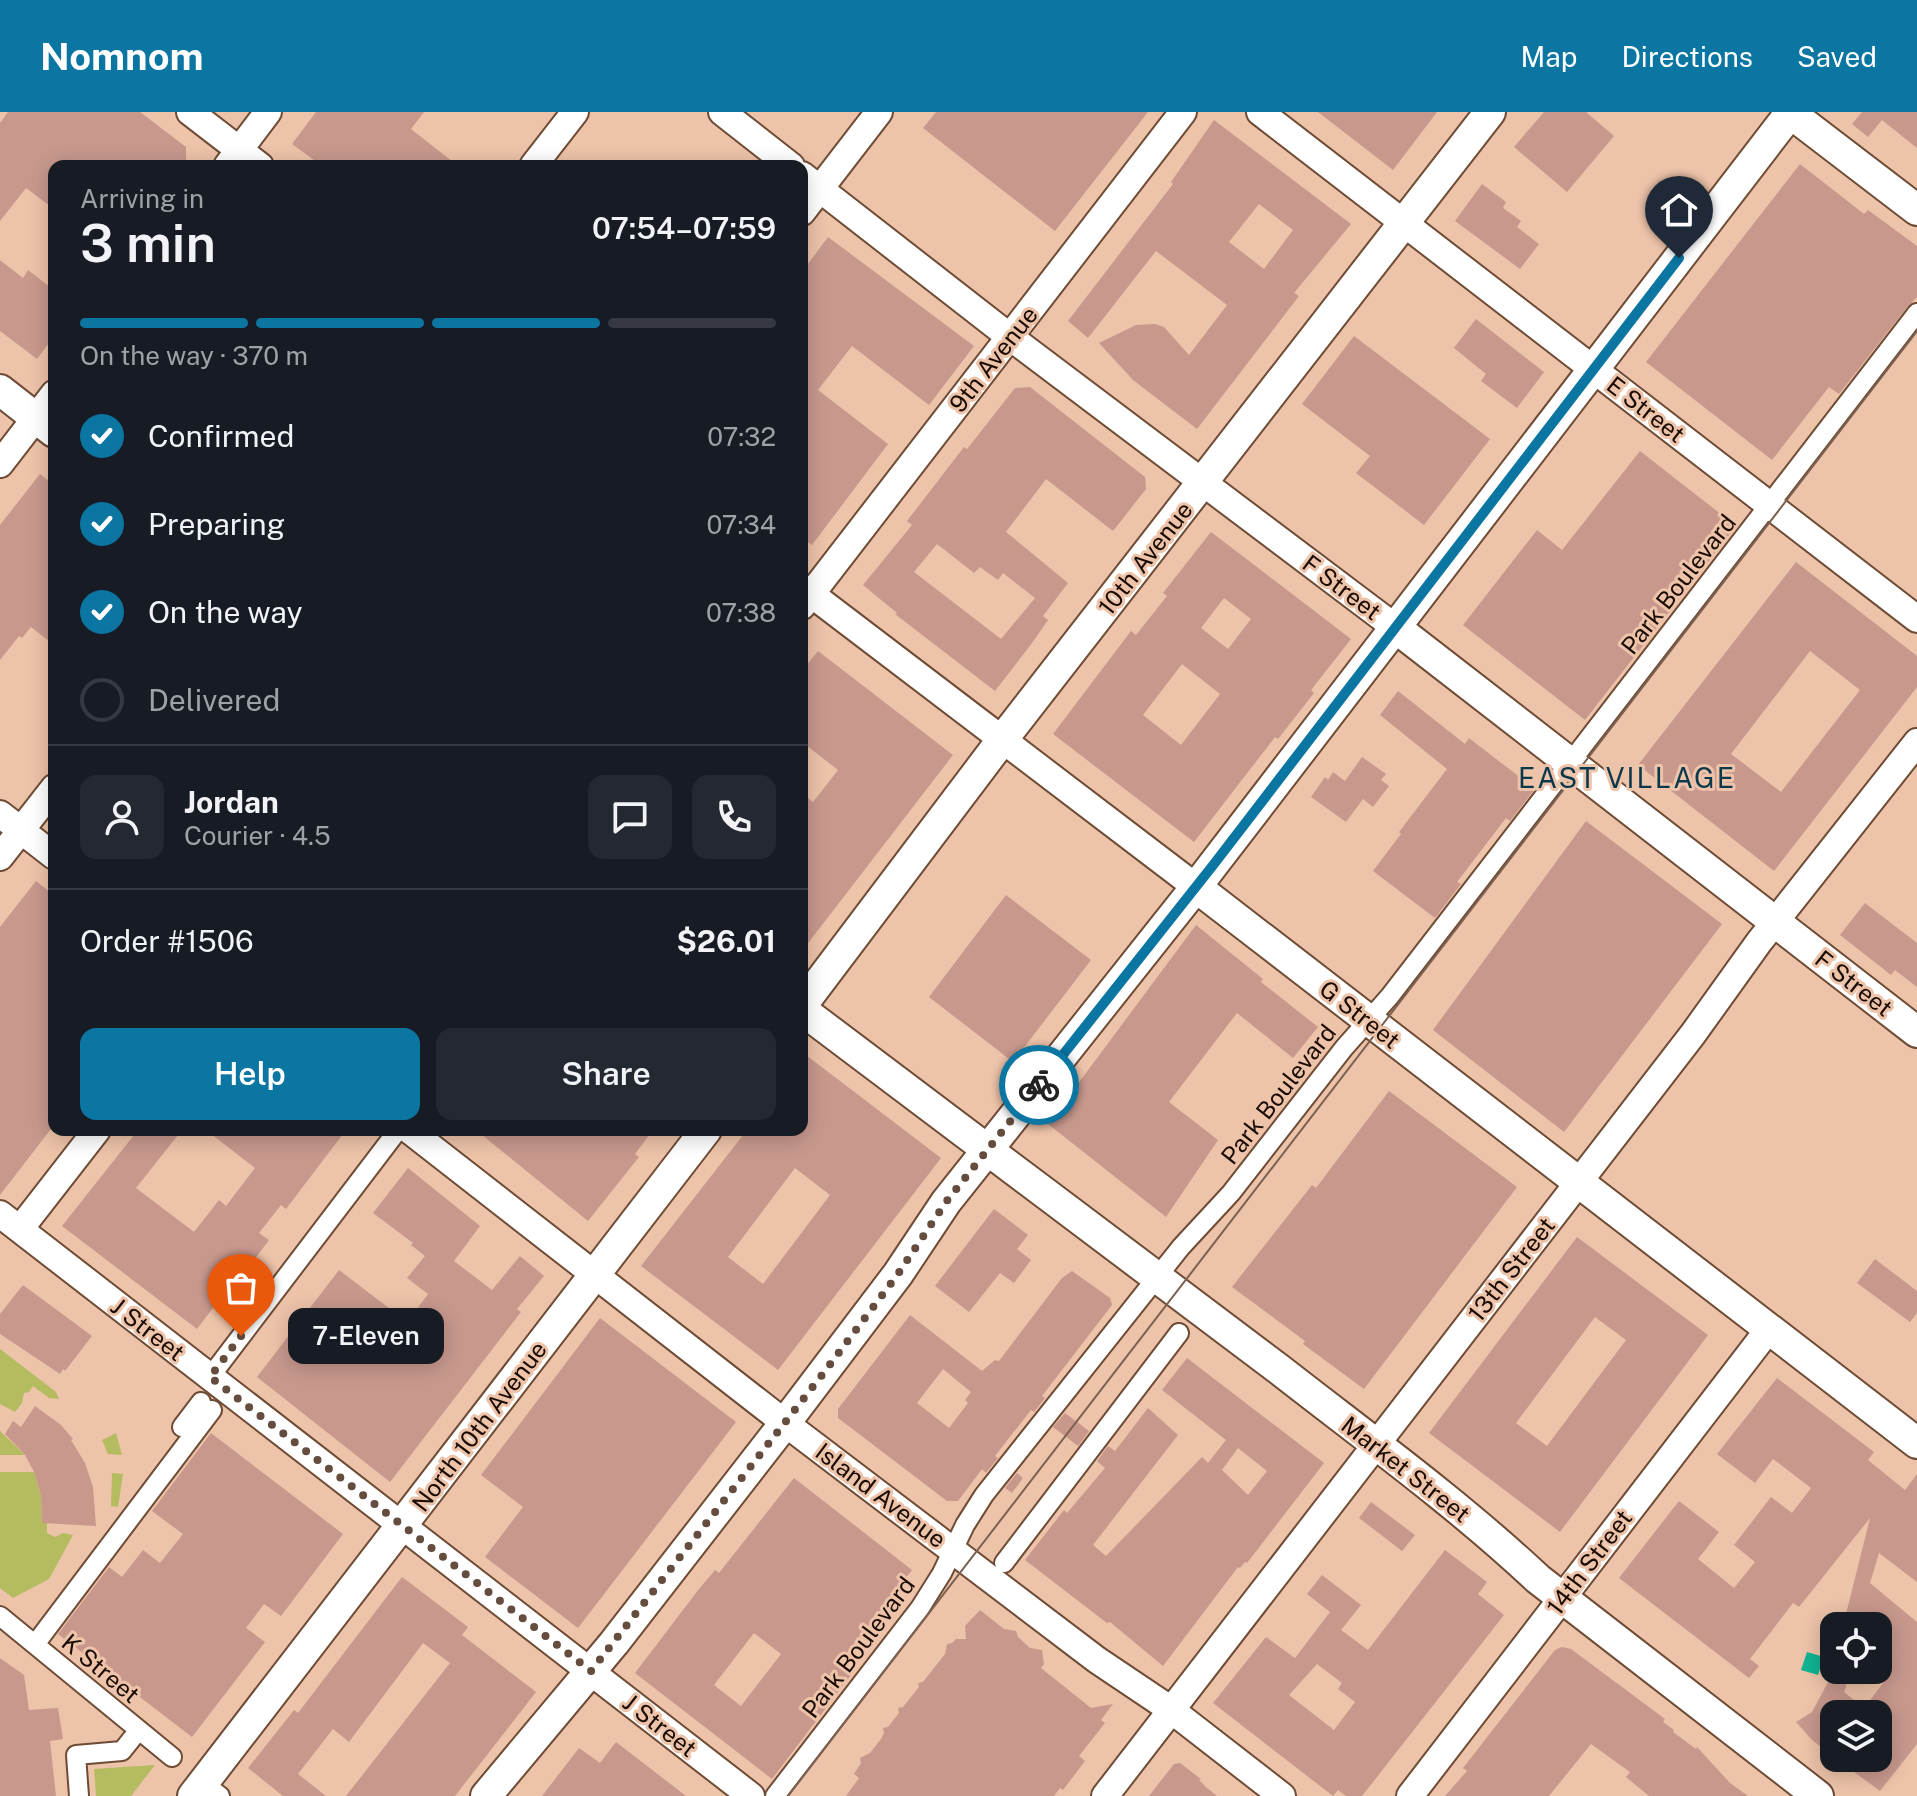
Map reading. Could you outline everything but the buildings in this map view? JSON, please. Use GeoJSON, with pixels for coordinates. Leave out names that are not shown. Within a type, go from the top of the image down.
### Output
{"type":"FeatureCollection","features":[{"type":"Feature","properties":{"kind":"main road"},"geometry":{"type":"LineString","coordinates":[[190,112],[241,160]]}},
{"type":"Feature","properties":{"kind":"main road"},"geometry":{"type":"LineString","coordinates":[[243,160],[268,112]]}},
{"type":"Feature","properties":{"kind":"main road"},"geometry":{"type":"LineString","coordinates":[[538,160],[575,112]]}},
{"type":"Feature","properties":{"kind":"main road"},"geometry":{"type":"LineString","coordinates":[[722,112],[783,160]]}},
{"type":"Feature","properties":{"kind":"main road"},"geometry":{"type":"LineString","coordinates":[[811,182],[879,112]]}},
{"type":"Feature","properties":{"kind":"main road","name":"9th Avenue"},"geometry":{"type":"LineString","coordinates":[[808,592],[1183,112]]}},
{"type":"Feature","properties":{"kind":"main road","name":"E Street"},"geometry":{"type":"LineString","coordinates":[[1260,112],[1917,619]]}},
{"type":"Feature","properties":{"kind":"main road","name":"10th Avenue"},"geometry":{"type":"LineString","coordinates":[[808,1000],[1002,740],[1490,112]]}},
{"type":"Feature","properties":{"kind":"main road"},"geometry":{"type":"LineString","coordinates":[[486,1796],[591,1671],[785,1423],[898,1274],[966,1177],[1196,887],[1790,112],[1917,210]]}},
{"type":"Feature","properties":{"kind":"main road","name":"F Street"},"geometry":{"type":"LineString","coordinates":[[811,182],[1010,337],[1396,628],[1917,1032]]}},
{"type":"Feature","properties":{"kind":"main road"},"geometry":{"type":"LineString","coordinates":[[0,390],[48,415],[0,464]]}},
{"type":"Feature","properties":{"kind":"main road","name":"G Street"},"geometry":{"type":"LineString","coordinates":[[808,598],[1196,887],[1917,1443]]}},
{"type":"Feature","properties":{"kind":"main road","name":"13th Street"},"geometry":{"type":"LineString","coordinates":[[1105,1796],[1917,742]]}},
{"type":"Feature","properties":{"kind":"main road"},"geometry":{"type":"LineString","coordinates":[[0,857],[48,796]]}},
{"type":"Feature","properties":{"kind":"main road"},"geometry":{"type":"LineString","coordinates":[[0,814],[48,851]]}},
{"type":"Feature","properties":{"kind":"main road","name":"Market Street"},"geometry":{"type":"LineString","coordinates":[[808,1013],[1376,1445],[1495,1539],[1562,1598],[1818,1796]]}},
{"type":"Feature","properties":{"kind":"main road"},"geometry":{"type":"LineString","coordinates":[[10,1221],[91,1136]]}},
{"type":"Feature","properties":{"kind":"main road","name":"Island Avenue"},"geometry":{"type":"LineString","coordinates":[[417,1136],[785,1423],[1282,1796]]}},
{"type":"Feature","properties":{"kind":"main road","name":"North 10th Avenue"},"geometry":{"type":"LineString","coordinates":[[205,1792],[402,1526],[701,1136]]}},
{"type":"Feature","properties":{"kind":"main road","name":"J Street"},"geometry":{"type":"LineString","coordinates":[[10,1221],[207,1396],[402,1526],[751,1796]]}},
{"type":"Feature","properties":{"kind":"main road","name":"14th Street"},"geometry":{"type":"LineString","coordinates":[[1410,1796],[1769,1329]]}},
{"type":"Feature","properties":{"kind":"street","name":"Park Boulevard"},"geometry":{"type":"LineString","coordinates":[[775,1796],[920,1608],[984,1495],[1157,1276],[1231,1193],[1392,994],[1917,313]]}},
{"type":"Feature","properties":{"kind":"street"},"geometry":{"type":"LineString","coordinates":[[36,1643],[207,1396],[394,1136]]}},
{"type":"Feature","properties":{"kind":"street"},"geometry":{"type":"LineString","coordinates":[[1004,1563],[1179,1333]]}},
{"type":"Feature","properties":{"kind":"street"},"geometry":{"type":"LineString","coordinates":[[182,1427],[207,1396]]}},
{"type":"Feature","properties":{"kind":"street","name":"K Street"},"geometry":{"type":"LineString","coordinates":[[0,1616],[172,1757]]}},
{"type":"Feature","properties":{"kind":"street"},"geometry":{"type":"LineString","coordinates":[[79,1796],[76,1755],[122,1751],[138,1731]]}},
{"type":"Feature","properties":{"kind":"green space"},"geometry":{"type":"Polygon","coordinates":[[[0,1349],[56,1392],[59,1399],[49,1398],[33,1386],[24,1393],[22,1403],[15,1412],[0,1404],[0,1349]]]}},
{"type":"Feature","properties":{"kind":"green space"},"geometry":{"type":"Polygon","coordinates":[[[0,1431],[25,1455],[0,1455],[0,1431]]]}},
{"type":"Feature","properties":{"kind":"green space"},"geometry":{"type":"Polygon","coordinates":[[[116,1433],[122,1455],[108,1454],[102,1440],[116,1433]]]}},
{"type":"Feature","properties":{"kind":"green space"},"geometry":{"type":"Polygon","coordinates":[[[0,1472],[34,1472],[41,1496],[42,1523],[47,1523],[47,1533],[55,1537],[63,1533],[73,1535],[49,1579],[13,1598],[0,1588],[0,1472]]]}},
{"type":"Feature","properties":{"kind":"green space"},"geometry":{"type":"Polygon","coordinates":[[[112,1473],[123,1474],[118,1507],[111,1506],[112,1473]]]}},
{"type":"Feature","properties":{"kind":"green space"},"geometry":{"type":"Polygon","coordinates":[[[155,1765],[131,1796],[96,1796],[94,1769],[155,1765]]]}},
{"type":"Feature","properties":{"kind":"water"},"geometry":{"type":"Polygon","coordinates":[[[1807,1652],[1820,1656],[1818,1675],[1801,1670],[1807,1652]]]}},
{"type":"Feature","properties":{"kind":"tram line"},"geometry":{"type":"LineString","coordinates":[[788,1796],[1917,331]]}},
{"type":"Feature","properties":{"kind":"way so far"},"geometry":{"type":"LineString","coordinates":[[241,1336],[210,1377],[591,1671],[822,1375],[898,1274],[946,1202],[1039,1085]]}},
{"type":"Feature","properties":{"kind":"place","name":"7-Eleven"},"geometry":{"type":"Point","coordinates":[241,1336]}},
{"type":"Feature","properties":{"kind":"district","name":"EAST VILLAGE"},"geometry":{"type":"Point","coordinates":[1627,777]}},
{"type":"Feature","properties":{"kind":"route"},"geometry":{"type":"LineString","coordinates":[[1039,1085],[1214,864],[1679,258]]}}]}
